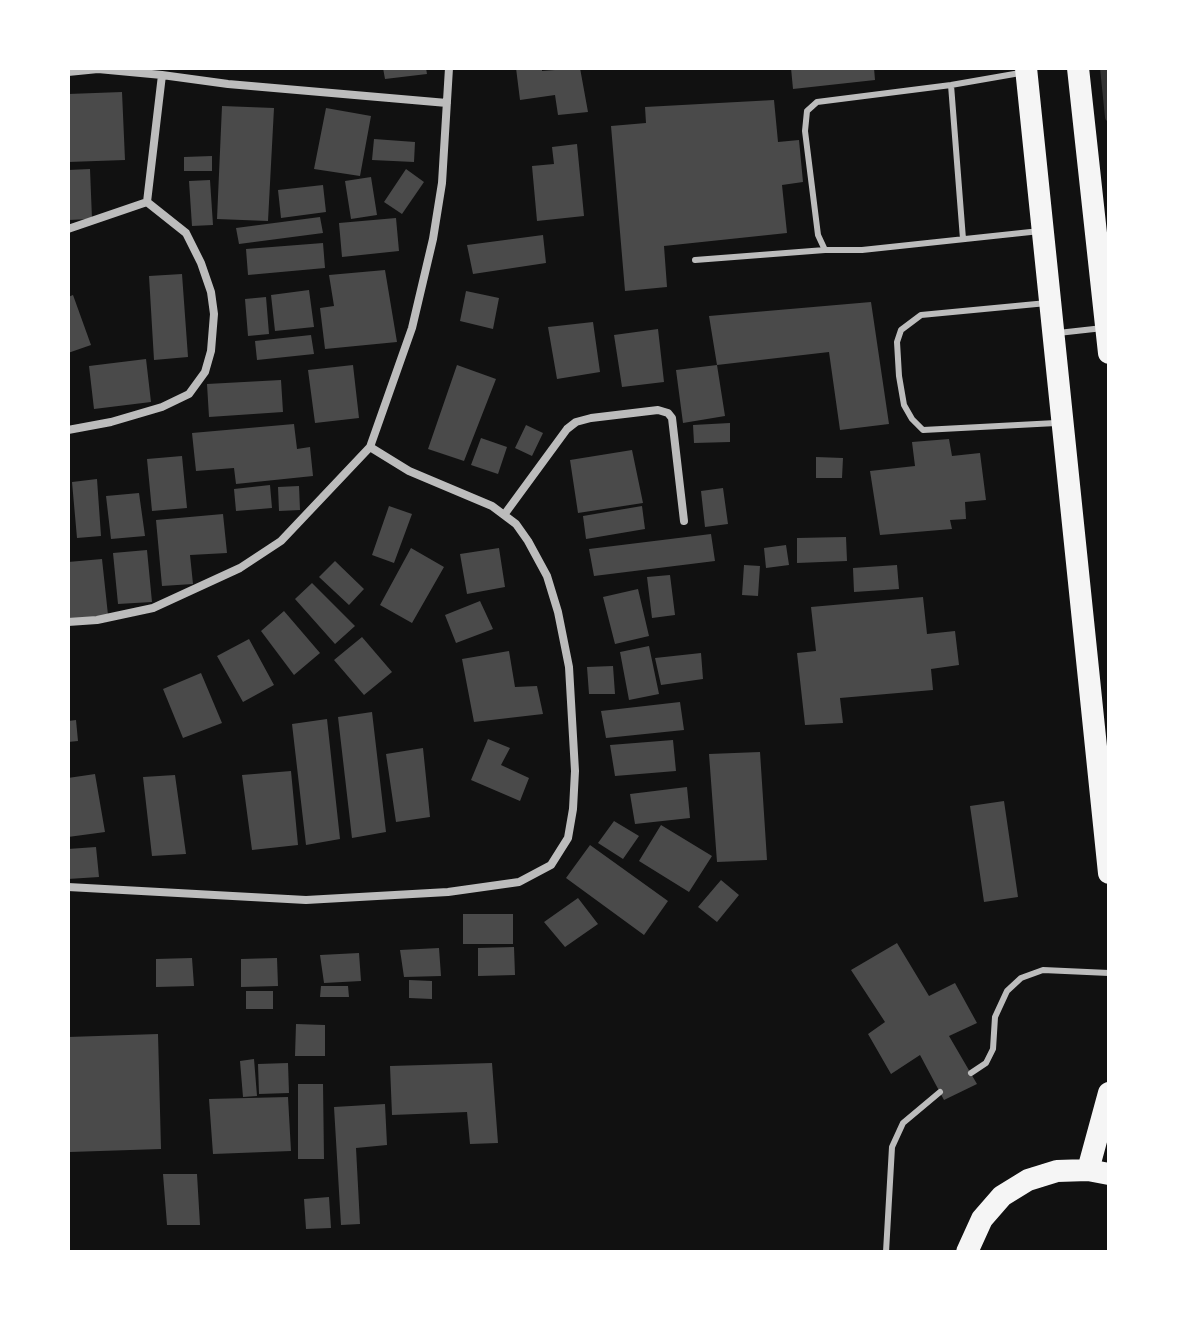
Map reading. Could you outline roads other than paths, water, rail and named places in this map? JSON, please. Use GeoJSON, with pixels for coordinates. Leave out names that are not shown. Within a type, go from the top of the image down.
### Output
{"type":"FeatureCollection","features":[{"type":"Feature","properties":{"kind":"highway"},"geometry":{"type":"LineString","coordinates":[[1078,68],[1109,353]]}},
{"type":"Feature","properties":{"kind":"highway"},"geometry":{"type":"LineString","coordinates":[[1026,70],[1109,873]]}},
{"type":"Feature","properties":{"kind":"highway"},"geometry":{"type":"LineString","coordinates":[[967,1252],[982,1219],[1002,1196],[1028,1180],[1057,1171],[1099,1172],[1109,1093]]}},
{"type":"Feature","properties":{"kind":"street"},"geometry":{"type":"LineString","coordinates":[[68,622],[97,620],[153,608],[240,568],[281,541],[370,447],[412,328],[433,239],[442,183],[449,68]]}},
{"type":"Feature","properties":{"kind":"street"},"geometry":{"type":"LineString","coordinates":[[68,72],[98,69],[447,103]]}},
{"type":"Feature","properties":{"kind":"street"},"geometry":{"type":"LineString","coordinates":[[147,202],[162,75]]}},
{"type":"Feature","properties":{"kind":"street"},"geometry":{"type":"LineString","coordinates":[[68,229],[147,202]]}},
{"type":"Feature","properties":{"kind":"street"},"geometry":{"type":"LineString","coordinates":[[68,430],[111,422],[162,407],[189,394],[205,372],[211,351],[214,314],[211,292],[186,233],[147,202]]}},
{"type":"Feature","properties":{"kind":"street"},"geometry":{"type":"LineString","coordinates":[[504,515],[567,429],[576,422],[658,410],[672,418],[684,521]]}},
{"type":"Feature","properties":{"kind":"street"},"geometry":{"type":"LineString","coordinates":[[68,887],[306,900],[462,890],[519,882],[551,865],[568,838],[575,771],[569,667],[547,576],[516,524],[492,506],[409,471],[370,447]]}},
{"type":"Feature","properties":{"kind":"lane"},"geometry":{"type":"LineString","coordinates":[[825,250],[818,235],[805,131],[807,111],[817,102],[951,85],[1026,70]]}},
{"type":"Feature","properties":{"kind":"lane"},"geometry":{"type":"LineString","coordinates":[[951,85],[963,239]]}},
{"type":"Feature","properties":{"kind":"lane"},"geometry":{"type":"LineString","coordinates":[[695,260],[862,250],[1044,230]]}},
{"type":"Feature","properties":{"kind":"lane"},"geometry":{"type":"LineString","coordinates":[[1051,303],[921,315],[901,330],[897,342],[899,376],[904,405],[923,430],[1064,423]]}},
{"type":"Feature","properties":{"kind":"lane"},"geometry":{"type":"LineString","coordinates":[[1055,333],[1108,328]]}},
{"type":"Feature","properties":{"kind":"lane"},"geometry":{"type":"LineString","coordinates":[[971,1073],[986,1063],[993,1049],[995,1017],[1007,991],[1021,978],[1043,970],[1109,973]]}},
{"type":"Feature","properties":{"kind":"lane"},"geometry":{"type":"LineString","coordinates":[[886,1252],[892,1147],[903,1123],[940,1092]]}},
{"type":"Feature","properties":{"kind":"waterway"},"geometry":{"type":"LineString","coordinates":[[1104,68],[1109,117]]}}]}
